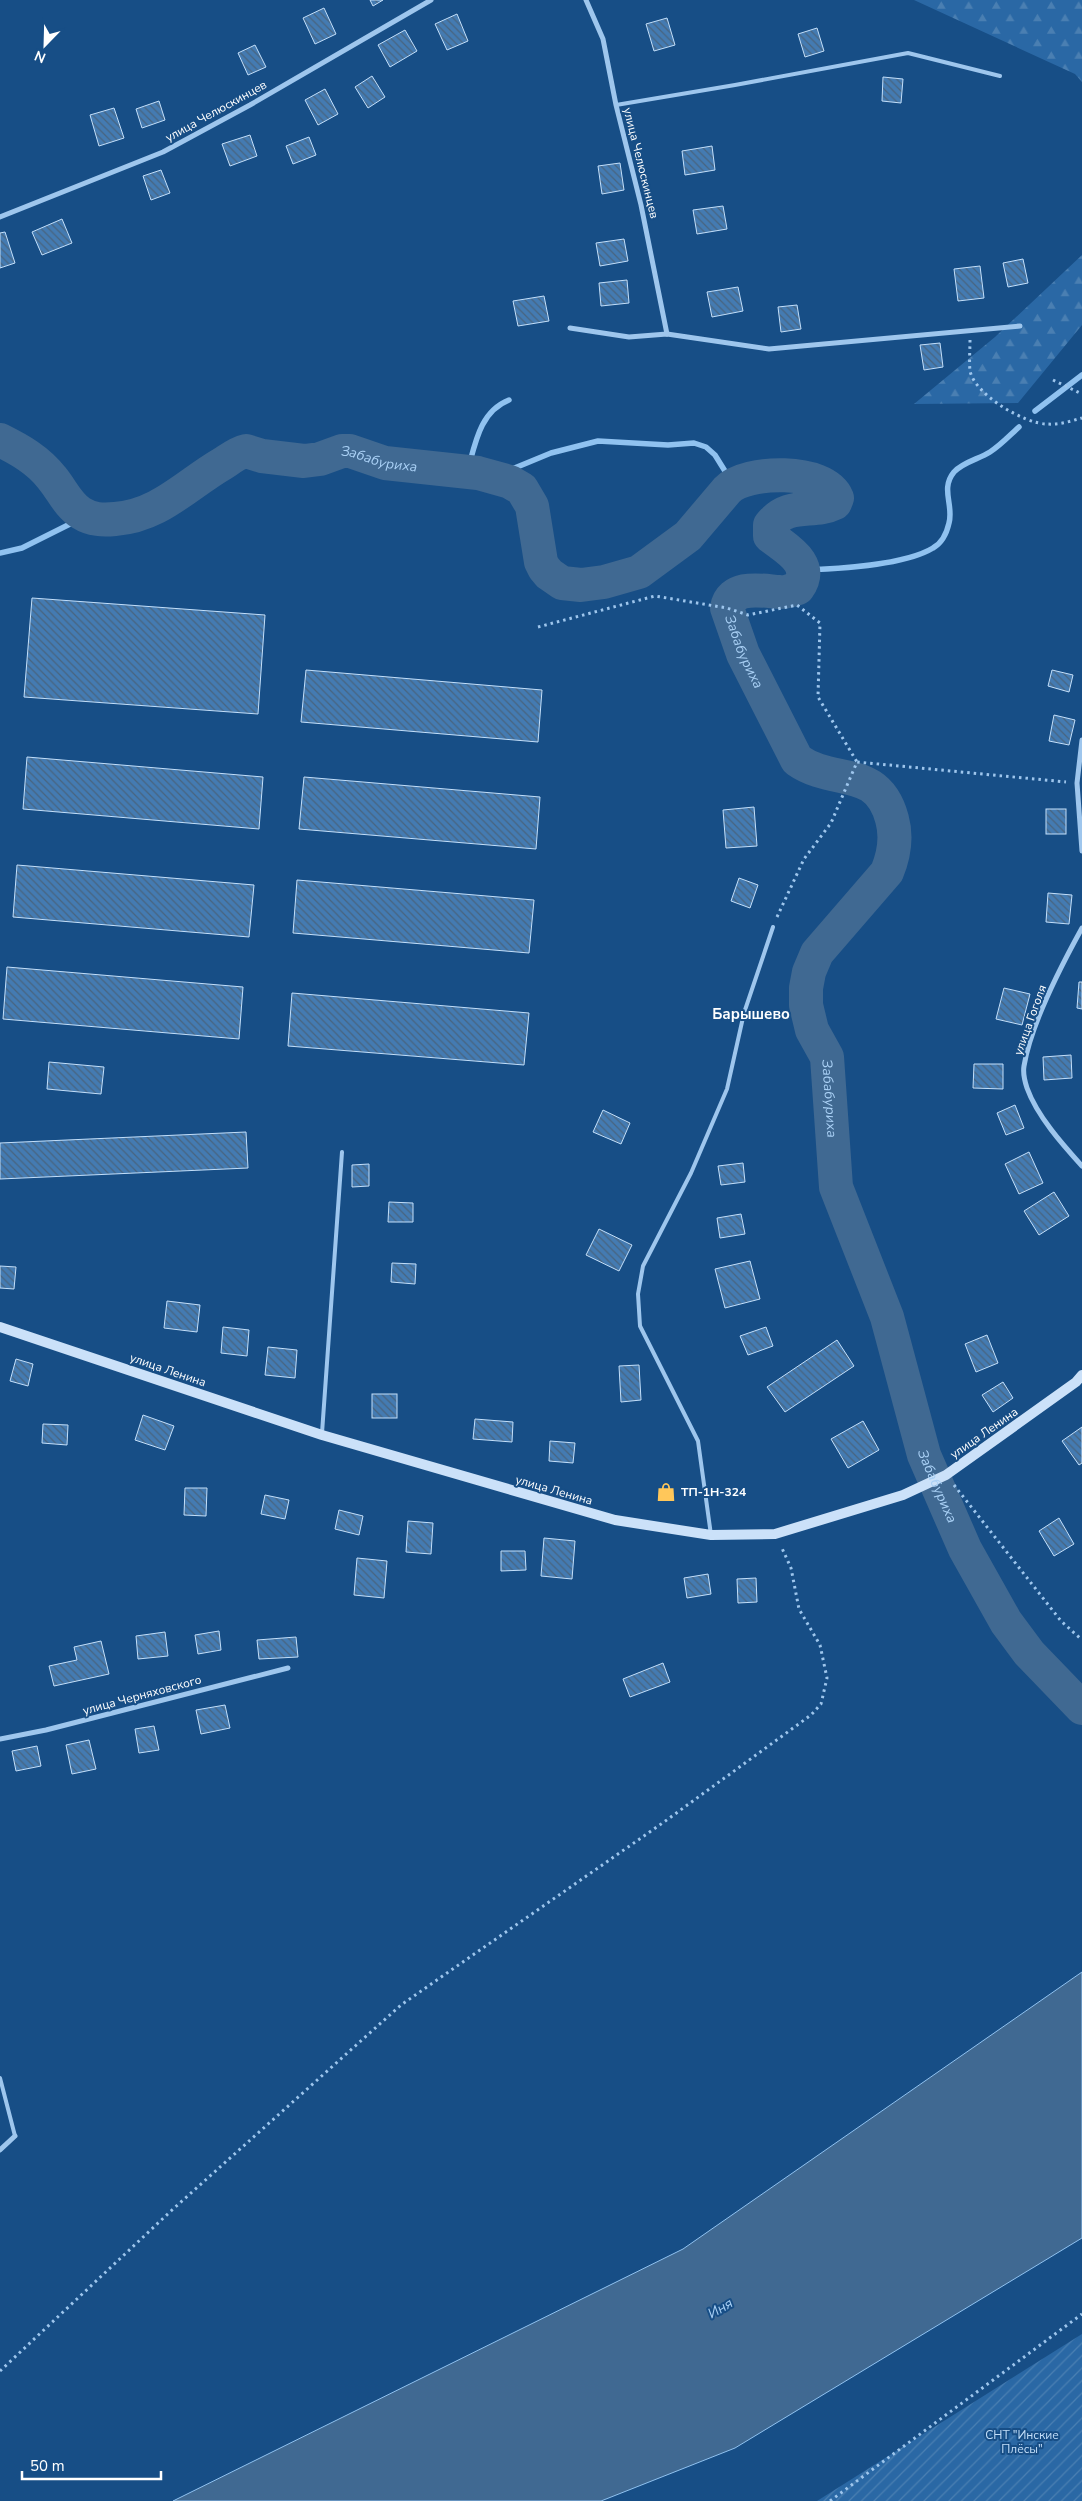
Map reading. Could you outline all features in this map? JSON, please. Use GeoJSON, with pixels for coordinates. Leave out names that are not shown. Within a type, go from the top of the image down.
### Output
{"type":"FeatureCollection","features":[{"type":"Feature","properties":{"kind":"main road","name":"улица Ленина"},"geometry":{"type":"LineString","coordinates":[[0,1327],[322,1435],[615,1520],[712,1535],[775,1534],[903,1496],[946,1475],[1082,1376]]}},
{"type":"Feature","properties":{"kind":"street","name":"улица Челюскинцев"},"geometry":{"type":"LineString","coordinates":[[0,217],[163,152],[250,106],[431,0]]}},
{"type":"Feature","properties":{"kind":"street","name":"улица Челюскинцев"},"geometry":{"type":"LineString","coordinates":[[586,0],[603,39],[616,105],[642,205],[667,334]]}},
{"type":"Feature","properties":{"kind":"street"},"geometry":{"type":"LineString","coordinates":[[570,328],[629,337],[667,334],[769,349],[1020,326]]}},
{"type":"Feature","properties":{"kind":"street"},"geometry":{"type":"LineString","coordinates":[[1082,740],[1077,782],[1082,851]]}},
{"type":"Feature","properties":{"kind":"street","name":"улица Гоголя"},"geometry":{"type":"LineString","coordinates":[[1082,928],[1068,952],[1037,1022],[1024,1067],[1027,1089],[1052,1132],[1082,1166]]}},
{"type":"Feature","properties":{"kind":"street","name":"улица Черняховского"},"geometry":{"type":"LineString","coordinates":[[0,1739],[46,1730],[288,1668]]}},
{"type":"Feature","properties":{"kind":"street"},"geometry":{"type":"LineString","coordinates":[[0,2150],[15,2136]]}},
{"type":"Feature","properties":{"kind":"lane"},"geometry":{"type":"LineString","coordinates":[[616,105],[735,86],[908,53],[1000,76]]}},
{"type":"Feature","properties":{"kind":"lane"},"geometry":{"type":"LineString","coordinates":[[712,1535],[698,1441],[640,1326],[638,1294],[643,1266],[692,1173],[727,1089],[744,1013],[773,927]]}},
{"type":"Feature","properties":{"kind":"lane"},"geometry":{"type":"LineString","coordinates":[[322,1435],[342,1152]]}},
{"type":"Feature","properties":{"kind":"lane"},"geometry":{"type":"LineString","coordinates":[[0,2078],[15,2136]]}},
{"type":"Feature","properties":{"kind":"path"},"geometry":{"type":"LineString","coordinates":[[970,331],[970,372],[974,382],[988,397],[1022,418],[1038,423],[1049,425],[1082,418]]}},
{"type":"Feature","properties":{"kind":"path"},"geometry":{"type":"LineString","coordinates":[[1054,380],[1082,394]]}},
{"type":"Feature","properties":{"kind":"path"},"geometry":{"type":"LineString","coordinates":[[538,627],[655,596],[728,608],[748,615],[797,605],[820,623],[818,697],[857,762]]}},
{"type":"Feature","properties":{"kind":"path"},"geometry":{"type":"LineString","coordinates":[[857,762],[1039,781],[1077,782]]}},
{"type":"Feature","properties":{"kind":"path"},"geometry":{"type":"LineString","coordinates":[[773,927],[804,859],[831,823],[857,762]]}},
{"type":"Feature","properties":{"kind":"path"},"geometry":{"type":"LineString","coordinates":[[946,1475],[1061,1621],[1082,1640]]}},
{"type":"Feature","properties":{"kind":"path"},"geometry":{"type":"LineString","coordinates":[[0,2371],[172,2210],[401,2005],[664,1822],[811,1715],[821,1704],[827,1678],[820,1645],[799,1609],[791,1568],[775,1534]]}},
{"type":"Feature","properties":{"kind":"path"},"geometry":{"type":"LineString","coordinates":[[830,2501],[1082,2314]]}},
{"type":"Feature","properties":{"kind":"green space"},"geometry":{"type":"Polygon","coordinates":[[[914,0],[1082,0],[1082,82],[1075,74],[914,0]]]}},
{"type":"Feature","properties":{"kind":"green space"},"geometry":{"type":"Polygon","coordinates":[[[1082,255],[1082,325],[1018,403],[914,404],[995,337],[1082,255]]]}},
{"type":"Feature","properties":{"kind":"green space","name":"СНТ \"Инские Плёсы\""},"geometry":{"type":"Polygon","coordinates":[[[1082,2334],[1082,2501],[817,2501],[1082,2334]]]}},
{"type":"Feature","properties":{"kind":"water","name":"Иня"},"geometry":{"type":"Polygon","coordinates":[[[1082,1972],[1082,2238],[735,2448],[601,2501],[173,2501],[683,2249],[1082,1972]]]}},
{"type":"Feature","properties":{"kind":"building"},"geometry":{"type":"Polygon","coordinates":[[[370,0],[383,0],[373,6],[370,0]]]}},
{"type":"Feature","properties":{"kind":"building"},"geometry":{"type":"Polygon","coordinates":[[[324,8],[336,34],[315,44],[303,18],[324,8]]]}},
{"type":"Feature","properties":{"kind":"building"},"geometry":{"type":"Polygon","coordinates":[[[457,14],[468,41],[447,50],[435,24],[457,14]]]}},
{"type":"Feature","properties":{"kind":"building"},"geometry":{"type":"Polygon","coordinates":[[[667,18],[675,45],[654,51],[646,24],[667,18]]]}},
{"type":"Feature","properties":{"kind":"building"},"geometry":{"type":"Polygon","coordinates":[[[817,28],[824,51],[805,57],[798,34],[817,28]]]}},
{"type":"Feature","properties":{"kind":"building"},"geometry":{"type":"Polygon","coordinates":[[[405,30],[417,51],[390,67],[378,45],[405,30]]]}},
{"type":"Feature","properties":{"kind":"building"},"geometry":{"type":"Polygon","coordinates":[[[255,45],[266,67],[248,75],[238,53],[255,45]]]}},
{"type":"Feature","properties":{"kind":"building"},"geometry":{"type":"Polygon","coordinates":[[[372,76],[385,97],[368,108],[355,87],[372,76]]]}},
{"type":"Feature","properties":{"kind":"building"},"geometry":{"type":"Polygon","coordinates":[[[883,77],[903,79],[901,103],[882,101],[883,77]]]}},
{"type":"Feature","properties":{"kind":"building"},"geometry":{"type":"Polygon","coordinates":[[[325,89],[338,114],[318,125],[305,100],[325,89]]]}},
{"type":"Feature","properties":{"kind":"building"},"geometry":{"type":"Polygon","coordinates":[[[159,101],[165,120],[142,128],[136,109],[159,101]]]}},
{"type":"Feature","properties":{"kind":"building"},"geometry":{"type":"Polygon","coordinates":[[[114,108],[124,138],[99,146],[90,115],[114,108]]]}},
{"type":"Feature","properties":{"kind":"building"},"geometry":{"type":"Polygon","coordinates":[[[250,135],[257,156],[230,166],[222,144],[250,135]]]}},
{"type":"Feature","properties":{"kind":"building"},"geometry":{"type":"Polygon","coordinates":[[[309,137],[316,155],[293,164],[286,146],[309,137]]]}},
{"type":"Feature","properties":{"kind":"building"},"geometry":{"type":"Polygon","coordinates":[[[712,146],[715,170],[685,175],[682,151],[712,146]]]}},
{"type":"Feature","properties":{"kind":"building"},"geometry":{"type":"Polygon","coordinates":[[[620,163],[624,190],[602,194],[598,166],[620,163]]]}},
{"type":"Feature","properties":{"kind":"building"},"geometry":{"type":"Polygon","coordinates":[[[161,170],[170,193],[151,200],[143,176],[161,170]]]}},
{"type":"Feature","properties":{"kind":"building"},"geometry":{"type":"Polygon","coordinates":[[[723,206],[727,229],[697,234],[693,210],[723,206]]]}},
{"type":"Feature","properties":{"kind":"building"},"geometry":{"type":"Polygon","coordinates":[[[62,219],[72,243],[42,255],[32,232],[62,219]]]}},
{"type":"Feature","properties":{"kind":"building"},"geometry":{"type":"Polygon","coordinates":[[[5,232],[15,263],[0,268],[0,233],[5,232]]]}},
{"type":"Feature","properties":{"kind":"building"},"geometry":{"type":"Polygon","coordinates":[[[624,239],[628,261],[600,266],[596,243],[624,239]]]}},
{"type":"Feature","properties":{"kind":"building"},"geometry":{"type":"Polygon","coordinates":[[[1023,259],[1028,283],[1008,287],[1003,263],[1023,259]]]}},
{"type":"Feature","properties":{"kind":"building"},"geometry":{"type":"Polygon","coordinates":[[[980,266],[984,298],[958,301],[954,269],[980,266]]]}},
{"type":"Feature","properties":{"kind":"building"},"geometry":{"type":"Polygon","coordinates":[[[627,280],[629,303],[601,306],[599,283],[627,280]]]}},
{"type":"Feature","properties":{"kind":"building"},"geometry":{"type":"Polygon","coordinates":[[[738,287],[743,311],[712,317],[707,292],[738,287]]]}},
{"type":"Feature","properties":{"kind":"building"},"geometry":{"type":"Polygon","coordinates":[[[544,296],[549,321],[518,326],[513,301],[544,296]]]}},
{"type":"Feature","properties":{"kind":"building"},"geometry":{"type":"Polygon","coordinates":[[[797,305],[801,329],[781,332],[778,307],[797,305]]]}},
{"type":"Feature","properties":{"kind":"building"},"geometry":{"type":"Polygon","coordinates":[[[940,343],[943,367],[924,370],[920,345],[940,343]]]}},
{"type":"Feature","properties":{"kind":"building"},"geometry":{"type":"Polygon","coordinates":[[[32,598],[265,615],[258,714],[24,697],[32,598]]]}},
{"type":"Feature","properties":{"kind":"building"},"geometry":{"type":"Polygon","coordinates":[[[306,670],[542,690],[538,742],[301,722],[306,670]]]}},
{"type":"Feature","properties":{"kind":"building"},"geometry":{"type":"Polygon","coordinates":[[[1052,670],[1073,675],[1069,692],[1048,686],[1052,670]]]}},
{"type":"Feature","properties":{"kind":"building"},"geometry":{"type":"Polygon","coordinates":[[[1054,715],[1075,720],[1069,745],[1049,741],[1054,715]]]}},
{"type":"Feature","properties":{"kind":"building"},"geometry":{"type":"Polygon","coordinates":[[[27,757],[263,777],[259,829],[23,809],[27,757]]]}},
{"type":"Feature","properties":{"kind":"building"},"geometry":{"type":"Polygon","coordinates":[[[304,777],[540,797],[536,849],[299,829],[304,777]]]}},
{"type":"Feature","properties":{"kind":"building"},"geometry":{"type":"Polygon","coordinates":[[[754,807],[757,846],[726,848],[723,810],[754,807]]]}},
{"type":"Feature","properties":{"kind":"building"},"geometry":{"type":"Polygon","coordinates":[[[1046,809],[1066,809],[1066,834],[1046,834],[1046,809]]]}},
{"type":"Feature","properties":{"kind":"building"},"geometry":{"type":"Polygon","coordinates":[[[17,865],[254,885],[249,937],[13,917],[17,865]]]}},
{"type":"Feature","properties":{"kind":"building"},"geometry":{"type":"Polygon","coordinates":[[[739,878],[758,885],[750,908],[731,901],[739,878]]]}},
{"type":"Feature","properties":{"kind":"building"},"geometry":{"type":"Polygon","coordinates":[[[297,880],[534,900],[529,953],[293,933],[297,880]]]}},
{"type":"Feature","properties":{"kind":"building"},"geometry":{"type":"Polygon","coordinates":[[[1048,893],[1072,895],[1069,924],[1046,922],[1048,893]]]}},
{"type":"Feature","properties":{"kind":"building"},"geometry":{"type":"Polygon","coordinates":[[[7,967],[243,987],[239,1039],[3,1019],[7,967]]]}},
{"type":"Feature","properties":{"kind":"building"},"geometry":{"type":"Polygon","coordinates":[[[1079,982],[1082,982],[1082,1009],[1077,1008],[1079,982]]]}},
{"type":"Feature","properties":{"kind":"building"},"geometry":{"type":"Polygon","coordinates":[[[1004,988],[1030,994],[1022,1025],[996,1019],[1004,988]]]}},
{"type":"Feature","properties":{"kind":"building"},"geometry":{"type":"Polygon","coordinates":[[[292,993],[529,1013],[524,1065],[288,1046],[292,993]]]}},
{"type":"Feature","properties":{"kind":"building"},"geometry":{"type":"Polygon","coordinates":[[[1071,1055],[1072,1078],[1044,1080],[1043,1057],[1071,1055]]]}},
{"type":"Feature","properties":{"kind":"building"},"geometry":{"type":"Polygon","coordinates":[[[49,1062],[104,1067],[101,1094],[47,1089],[49,1062]]]}},
{"type":"Feature","properties":{"kind":"building"},"geometry":{"type":"Polygon","coordinates":[[[974,1064],[1003,1064],[1003,1089],[973,1088],[974,1064]]]}},
{"type":"Feature","properties":{"kind":"building"},"geometry":{"type":"Polygon","coordinates":[[[1015,1105],[1024,1128],[1006,1135],[997,1113],[1015,1105]]]}},
{"type":"Feature","properties":{"kind":"building"},"geometry":{"type":"Polygon","coordinates":[[[603,1110],[630,1123],[621,1144],[593,1132],[603,1110]]]}},
{"type":"Feature","properties":{"kind":"building"},"geometry":{"type":"Polygon","coordinates":[[[246,1132],[248,1168],[0,1179],[0,1143],[246,1132]]]}},
{"type":"Feature","properties":{"kind":"building"},"geometry":{"type":"Polygon","coordinates":[[[1029,1152],[1043,1183],[1019,1194],[1005,1164],[1029,1152]]]}},
{"type":"Feature","properties":{"kind":"building"},"geometry":{"type":"Polygon","coordinates":[[[743,1163],[745,1182],[721,1185],[718,1166],[743,1163]]]}},
{"type":"Feature","properties":{"kind":"building"},"geometry":{"type":"Polygon","coordinates":[[[369,1164],[369,1186],[352,1187],[352,1165],[369,1164]]]}},
{"type":"Feature","properties":{"kind":"building"},"geometry":{"type":"Polygon","coordinates":[[[1054,1192],[1069,1216],[1039,1235],[1024,1211],[1054,1192]]]}},
{"type":"Feature","properties":{"kind":"building"},"geometry":{"type":"Polygon","coordinates":[[[389,1202],[413,1203],[413,1222],[388,1222],[389,1202]]]}},
{"type":"Feature","properties":{"kind":"building"},"geometry":{"type":"Polygon","coordinates":[[[741,1214],[745,1234],[720,1238],[717,1218],[741,1214]]]}},
{"type":"Feature","properties":{"kind":"building"},"geometry":{"type":"Polygon","coordinates":[[[599,1229],[632,1245],[619,1271],[586,1255],[599,1229]]]}},
{"type":"Feature","properties":{"kind":"building"},"geometry":{"type":"Polygon","coordinates":[[[750,1261],[760,1299],[725,1308],[715,1269],[750,1261]]]}},
{"type":"Feature","properties":{"kind":"building"},"geometry":{"type":"Polygon","coordinates":[[[392,1263],[416,1264],[415,1284],[391,1282],[392,1263]]]}},
{"type":"Feature","properties":{"kind":"building"},"geometry":{"type":"Polygon","coordinates":[[[0,1266],[16,1267],[14,1289],[0,1288],[0,1266]]]}},
{"type":"Feature","properties":{"kind":"building"},"geometry":{"type":"Polygon","coordinates":[[[167,1301],[200,1305],[197,1332],[164,1328],[167,1301]]]}},
{"type":"Feature","properties":{"kind":"building"},"geometry":{"type":"Polygon","coordinates":[[[223,1327],[249,1330],[247,1356],[221,1353],[223,1327]]]}},
{"type":"Feature","properties":{"kind":"building"},"geometry":{"type":"Polygon","coordinates":[[[766,1327],[773,1346],[748,1355],[740,1336],[766,1327]]]}},
{"type":"Feature","properties":{"kind":"building"},"geometry":{"type":"Polygon","coordinates":[[[987,1335],[998,1363],[976,1372],[965,1344],[987,1335]]]}},
{"type":"Feature","properties":{"kind":"building"},"geometry":{"type":"Polygon","coordinates":[[[837,1340],[854,1366],[785,1412],[767,1387],[837,1340]]]}},
{"type":"Feature","properties":{"kind":"building"},"geometry":{"type":"Polygon","coordinates":[[[268,1347],[297,1350],[295,1378],[265,1375],[268,1347]]]}},
{"type":"Feature","properties":{"kind":"building"},"geometry":{"type":"Polygon","coordinates":[[[16,1359],[33,1364],[28,1386],[10,1381],[16,1359]]]}},
{"type":"Feature","properties":{"kind":"building"},"geometry":{"type":"Polygon","coordinates":[[[639,1365],[641,1400],[621,1402],[619,1366],[639,1365]]]}},
{"type":"Feature","properties":{"kind":"building"},"geometry":{"type":"Polygon","coordinates":[[[1003,1382],[1013,1398],[993,1412],[982,1395],[1003,1382]]]}},
{"type":"Feature","properties":{"kind":"building"},"geometry":{"type":"Polygon","coordinates":[[[372,1394],[397,1394],[397,1418],[372,1418],[372,1394]]]}},
{"type":"Feature","properties":{"kind":"building"},"geometry":{"type":"Polygon","coordinates":[[[143,1415],[174,1426],[165,1450],[135,1440],[143,1415]]]}},
{"type":"Feature","properties":{"kind":"building"},"geometry":{"type":"Polygon","coordinates":[[[475,1419],[513,1422],[512,1442],[473,1439],[475,1419]]]}},
{"type":"Feature","properties":{"kind":"building"},"geometry":{"type":"Polygon","coordinates":[[[863,1421],[879,1450],[848,1468],[831,1439],[863,1421]]]}},
{"type":"Feature","properties":{"kind":"building"},"geometry":{"type":"Polygon","coordinates":[[[43,1424],[68,1425],[67,1445],[42,1443],[43,1424]]]}},
{"type":"Feature","properties":{"kind":"building"},"geometry":{"type":"Polygon","coordinates":[[[1082,1427],[1082,1463],[1079,1465],[1062,1441],[1082,1427]]]}},
{"type":"Feature","properties":{"kind":"building"},"geometry":{"type":"Polygon","coordinates":[[[550,1441],[575,1443],[573,1463],[549,1461],[550,1441]]]}},
{"type":"Feature","properties":{"kind":"building"},"geometry":{"type":"Polygon","coordinates":[[[185,1488],[207,1488],[206,1516],[184,1515],[185,1488]]]}},
{"type":"Feature","properties":{"kind":"building"},"geometry":{"type":"Polygon","coordinates":[[[265,1495],[289,1500],[285,1519],[261,1514],[265,1495]]]}},
{"type":"Feature","properties":{"kind":"building"},"geometry":{"type":"Polygon","coordinates":[[[339,1510],[363,1516],[359,1535],[335,1529],[339,1510]]]}},
{"type":"Feature","properties":{"kind":"building"},"geometry":{"type":"Polygon","coordinates":[[[1059,1518],[1074,1544],[1054,1556],[1039,1531],[1059,1518]]]}},
{"type":"Feature","properties":{"kind":"building"},"geometry":{"type":"Polygon","coordinates":[[[408,1521],[433,1523],[431,1554],[406,1552],[408,1521]]]}},
{"type":"Feature","properties":{"kind":"building"},"geometry":{"type":"Polygon","coordinates":[[[544,1538],[575,1541],[572,1579],[541,1576],[544,1538]]]}},
{"type":"Feature","properties":{"kind":"building"},"geometry":{"type":"Polygon","coordinates":[[[501,1551],[525,1551],[526,1570],[501,1571],[501,1551]]]}},
{"type":"Feature","properties":{"kind":"building"},"geometry":{"type":"Polygon","coordinates":[[[357,1558],[387,1561],[384,1598],[354,1595],[357,1558]]]}},
{"type":"Feature","properties":{"kind":"building"},"geometry":{"type":"Polygon","coordinates":[[[708,1574],[711,1594],[687,1598],[684,1578],[708,1574]]]}},
{"type":"Feature","properties":{"kind":"building"},"geometry":{"type":"Polygon","coordinates":[[[756,1578],[757,1602],[738,1603],[737,1579],[756,1578]]]}},
{"type":"Feature","properties":{"kind":"building"},"geometry":{"type":"Polygon","coordinates":[[[219,1631],[221,1650],[198,1654],[195,1635],[219,1631]]]}},
{"type":"Feature","properties":{"kind":"building"},"geometry":{"type":"Polygon","coordinates":[[[165,1632],[168,1656],[138,1659],[136,1636],[165,1632]]]}},
{"type":"Feature","properties":{"kind":"building"},"geometry":{"type":"Polygon","coordinates":[[[296,1637],[298,1657],[259,1659],[257,1640],[296,1637]]]}},
{"type":"Feature","properties":{"kind":"building"},"geometry":{"type":"Polygon","coordinates":[[[101,1641],[109,1674],[54,1686],[49,1666],[77,1660],[74,1647],[101,1641]]]}},
{"type":"Feature","properties":{"kind":"building"},"geometry":{"type":"Polygon","coordinates":[[[663,1663],[670,1682],[630,1697],[623,1679],[663,1663]]]}},
{"type":"Feature","properties":{"kind":"building"},"geometry":{"type":"Polygon","coordinates":[[[225,1705],[230,1728],[201,1734],[196,1710],[225,1705]]]}},
{"type":"Feature","properties":{"kind":"building"},"geometry":{"type":"Polygon","coordinates":[[[154,1726],[159,1750],[139,1753],[135,1729],[154,1726]]]}},
{"type":"Feature","properties":{"kind":"building"},"geometry":{"type":"Polygon","coordinates":[[[89,1740],[96,1769],[72,1774],[66,1745],[89,1740]]]}},
{"type":"Feature","properties":{"kind":"building"},"geometry":{"type":"Polygon","coordinates":[[[37,1746],[41,1766],[16,1771],[12,1751],[37,1746]]]}},
{"type":"Feature","properties":{"kind":"waterway"},"geometry":{"type":"LineString","coordinates":[[1035,411],[1082,375]]}},
{"type":"Feature","properties":{"kind":"waterway"},"geometry":{"type":"LineString","coordinates":[[467,473],[476,441],[485,421],[499,405],[509,400]]}},
{"type":"Feature","properties":{"kind":"waterway"},"geometry":{"type":"LineString","coordinates":[[803,570],[852,567],[889,562],[921,554],[933,548],[941,540],[948,526],[950,516],[948,485],[954,472],[994,449],[1019,427]]}},
{"type":"Feature","properties":{"kind":"waterway","name":"Забабуриха"},"geometry":{"type":"LineString","coordinates":[[0,440],[22,452],[41,466],[76,510],[89,517],[102,519],[131,517],[159,506],[234,456],[246,451],[262,456],[304,461],[320,459],[342,451],[350,451],[385,463],[478,473],[510,482],[522,489],[532,506],[541,562],[544,568],[562,583],[581,585],[604,582],[639,572],[688,536],[727,490],[737,483],[767,476],[785,475],[817,481],[830,488],[837,498],[835,503],[818,508],[793,510],[777,518],[770,525],[770,536],[796,557],[801,564],[803,571],[798,588],[784,592],[757,590],[741,592],[730,600],[727,608],[743,654],[797,760],[811,768],[865,783],[876,790],[885,802],[894,826],[894,846],[887,872],[817,953],[809,972],[806,988],[806,1005],[812,1030],[827,1057],[836,1187],[887,1317],[924,1455],[965,1549],[1006,1622],[1029,1653],[1082,1708]]}},
{"type":"Feature","properties":{"kind":"waterway"},"geometry":{"type":"LineString","coordinates":[[495,476],[551,453],[598,441],[668,445],[694,443],[706,447],[715,455],[733,484]]}},
{"type":"Feature","properties":{"kind":"waterway"},"geometry":{"type":"LineString","coordinates":[[0,553],[22,548],[86,516]]}},
{"type":"Feature","properties":{"kind":"place","name":"ТП-1Н-324"},"geometry":{"type":"Point","coordinates":[666,1492]}},
{"type":"Feature","properties":{"kind":"district","name":"Барышево"},"geometry":{"type":"Point","coordinates":[751,1014]}}]}
